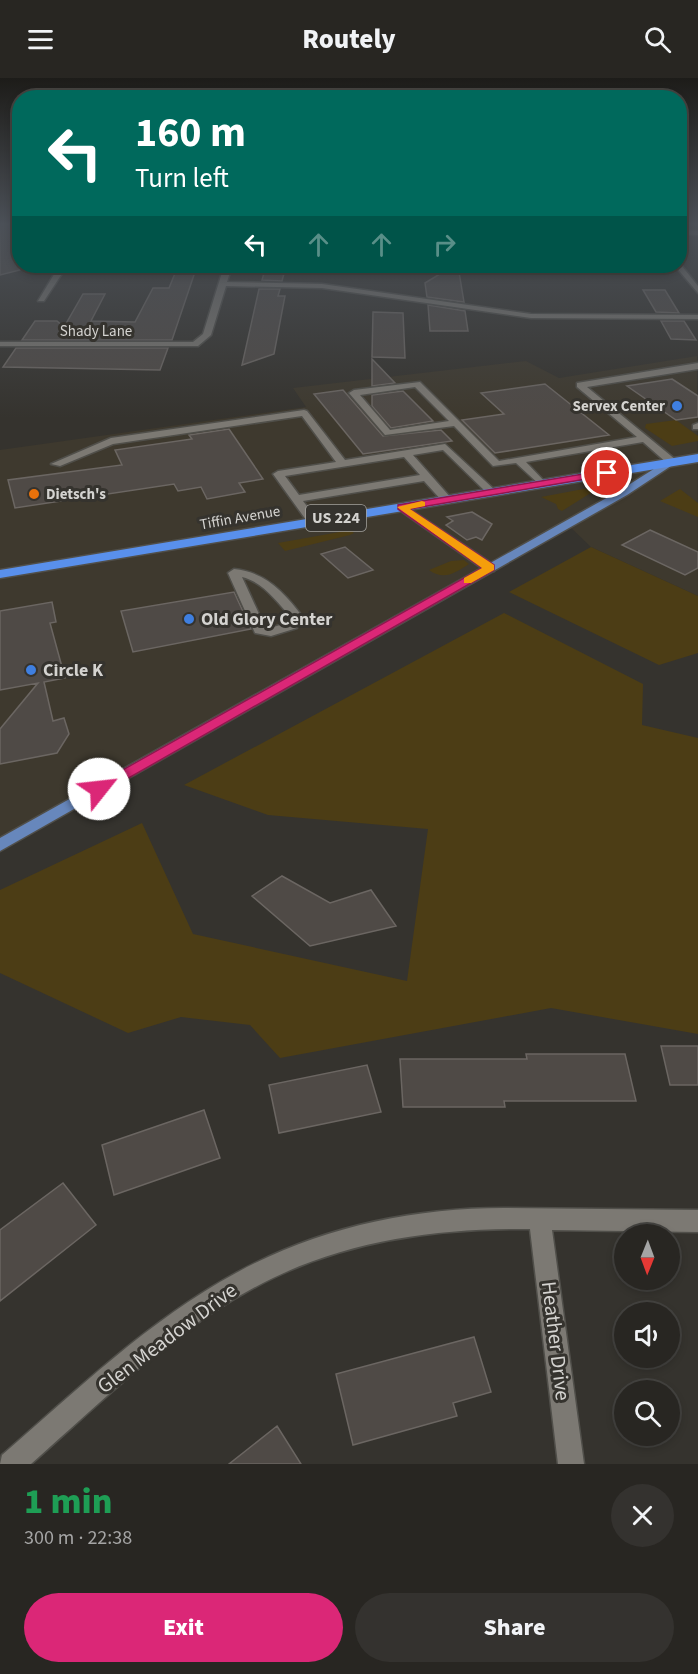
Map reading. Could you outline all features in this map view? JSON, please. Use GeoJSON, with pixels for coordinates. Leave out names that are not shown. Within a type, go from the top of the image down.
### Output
{"type":"FeatureCollection","features":[{"type":"Feature","properties":{"kind":"highway","name":"Tiffin Avenue"},"geometry":{"type":"LineString","coordinates":[[0,574],[698,458]]}},
{"type":"Feature","properties":{"kind":"main road"},"geometry":{"type":"LineString","coordinates":[[0,845],[623,493],[672,462]]}},
{"type":"Feature","properties":{"kind":"street"},"geometry":{"type":"LineString","coordinates":[[41,299],[48,289]]}},
{"type":"Feature","properties":{"kind":"street","name":"Shady Lane"},"geometry":{"type":"LineString","coordinates":[[0,344],[191,345],[199,343],[207,335],[222,289]]}},
{"type":"Feature","properties":{"kind":"street"},"geometry":{"type":"LineString","coordinates":[[341,289],[531,316],[698,317]]}},
{"type":"Feature","properties":{"kind":"street"},"geometry":{"type":"LineString","coordinates":[[672,462],[580,385],[698,366]]}},
{"type":"Feature","properties":{"kind":"street"},"geometry":{"type":"LineString","coordinates":[[456,423],[388,433],[354,393],[417,384],[456,423],[497,464],[645,439]]}},
{"type":"Feature","properties":{"kind":"street"},"geometry":{"type":"LineString","coordinates":[[56,464],[111,441],[304,413],[342,463]]}},
{"type":"Feature","properties":{"kind":"street"},"geometry":{"type":"LineString","coordinates":[[313,522],[278,474],[445,447],[492,492]]}},
{"type":"Feature","properties":{"kind":"street"},"geometry":{"type":"LineString","coordinates":[[406,453],[447,500]]}},
{"type":"Feature","properties":{"kind":"street"},"geometry":{"type":"LineString","coordinates":[[518,460],[541,483]]}},
{"type":"Feature","properties":{"kind":"street"},"geometry":{"type":"LineString","coordinates":[[296,499],[427,477]]}},
{"type":"Feature","properties":{"kind":"street"},"geometry":{"type":"LineString","coordinates":[[402,507],[490,568]]}},
{"type":"Feature","properties":{"kind":"street"},"geometry":{"type":"LineString","coordinates":[[234,573],[248,573],[266,582],[296,616],[293,625],[271,632],[260,630],[234,573]]}},
{"type":"Feature","properties":{"kind":"street","name":"Glen Meadow Drive"},"geometry":{"type":"LineString","coordinates":[[11,1464],[116,1374],[191,1315],[266,1270],[319,1249],[371,1233],[423,1223],[476,1219],[698,1221]]}},
{"type":"Feature","properties":{"kind":"street","name":"Heather Drive"},"geometry":{"type":"LineString","coordinates":[[540,1219],[571,1464]]}},
{"type":"Feature","properties":{"kind":"shaded area"},"geometry":{"type":"Polygon","coordinates":[[[697,356],[698,596],[591,547],[567,524],[0,843],[0,450],[306,407],[293,388],[526,361],[559,378],[697,356]]]}},
{"type":"Feature","properties":{"kind":"shaded area"},"geometry":{"type":"Polygon","coordinates":[[[676,420],[698,436],[698,441],[672,446],[645,428],[646,424],[676,420]]]}},
{"type":"Feature","properties":{"kind":"shaded area"},"geometry":{"type":"Polygon","coordinates":[[[594,487],[597,489],[562,511],[556,504],[541,497],[594,487]]]}},
{"type":"Feature","properties":{"kind":"shaded area"},"geometry":{"type":"Polygon","coordinates":[[[680,489],[698,503],[698,517],[660,501],[680,489]]]}},
{"type":"Feature","properties":{"kind":"shaded area"},"geometry":{"type":"Polygon","coordinates":[[[351,530],[354,533],[350,535],[285,551],[278,543],[351,530]]]}},
{"type":"Feature","properties":{"kind":"shaded area"},"geometry":{"type":"Polygon","coordinates":[[[591,547],[698,596],[698,653],[659,665],[509,592],[591,547]]]}},
{"type":"Feature","properties":{"kind":"shaded area"},"geometry":{"type":"Polygon","coordinates":[[[464,560],[469,564],[449,574],[440,575],[429,570],[451,561],[464,560]]]}},
{"type":"Feature","properties":{"kind":"shaded area"},"geometry":{"type":"Polygon","coordinates":[[[504,613],[643,684],[642,725],[698,738],[698,1034],[551,1008],[280,1058],[250,1025],[181,1017],[128,1033],[0,973],[0,890],[142,823],[193,934],[407,981],[428,829],[268,815],[184,785],[504,613]]]}},
{"type":"Feature","properties":{"kind":"building"},"geometry":{"type":"Polygon","coordinates":[[[153,289],[189,289],[172,340],[22,340],[35,321],[57,321],[64,327],[83,294],[105,294],[91,321],[135,322],[153,289]]]}},
{"type":"Feature","properties":{"kind":"building"},"geometry":{"type":"Polygon","coordinates":[[[259,289],[280,289],[278,296],[285,296],[274,354],[242,365],[259,289]]]}},
{"type":"Feature","properties":{"kind":"building"},"geometry":{"type":"Polygon","coordinates":[[[426,289],[462,289],[464,302],[427,297],[426,289]]]}},
{"type":"Feature","properties":{"kind":"building"},"geometry":{"type":"Polygon","coordinates":[[[643,290],[665,290],[679,313],[656,312],[643,290]]]}},
{"type":"Feature","properties":{"kind":"building"},"geometry":{"type":"Polygon","coordinates":[[[428,305],[465,311],[468,331],[430,331],[428,305]]]}},
{"type":"Feature","properties":{"kind":"building"},"geometry":{"type":"Polygon","coordinates":[[[373,312],[403,313],[405,358],[372,357],[373,312]]]}},
{"type":"Feature","properties":{"kind":"building"},"geometry":{"type":"Polygon","coordinates":[[[661,321],[684,321],[696,340],[671,339],[661,321]]]}},
{"type":"Feature","properties":{"kind":"building"},"geometry":{"type":"Polygon","coordinates":[[[16,348],[168,348],[160,370],[3,367],[16,348]]]}},
{"type":"Feature","properties":{"kind":"building"},"geometry":{"type":"Polygon","coordinates":[[[372,359],[395,383],[372,386],[372,359]]]}},
{"type":"Feature","properties":{"kind":"building","name":"Servex Center"},"geometry":{"type":"Polygon","coordinates":[[[672,379],[698,396],[698,417],[676,420],[627,386],[672,379]]]}},
{"type":"Feature","properties":{"kind":"building"},"geometry":{"type":"Polygon","coordinates":[[[545,384],[609,435],[495,453],[462,420],[504,414],[481,393],[545,384]]]}},
{"type":"Feature","properties":{"kind":"building"},"geometry":{"type":"Polygon","coordinates":[[[343,390],[383,436],[441,430],[452,441],[363,454],[314,394],[343,390]]]}},
{"type":"Feature","properties":{"kind":"building"},"geometry":{"type":"Polygon","coordinates":[[[403,391],[433,421],[391,428],[372,406],[372,395],[403,391]]]}},
{"type":"Feature","properties":{"kind":"building"},"geometry":{"type":"Polygon","coordinates":[[[229,429],[263,479],[239,483],[245,492],[207,499],[201,487],[178,491],[174,484],[15,508],[8,480],[122,465],[115,450],[192,439],[189,435],[229,429]]]}},
{"type":"Feature","properties":{"kind":"building"},"geometry":{"type":"Polygon","coordinates":[[[472,512],[492,524],[482,540],[476,537],[467,540],[446,525],[453,521],[447,517],[472,512]]]}},
{"type":"Feature","properties":{"kind":"building"},"geometry":{"type":"Polygon","coordinates":[[[650,530],[698,552],[698,568],[685,575],[622,545],[650,530]]]}},
{"type":"Feature","properties":{"kind":"building"},"geometry":{"type":"Polygon","coordinates":[[[345,547],[373,570],[348,578],[321,554],[345,547]]]}},
{"type":"Feature","properties":{"kind":"building","name":"Old Glory Center"},"geometry":{"type":"Polygon","coordinates":[[[234,592],[251,629],[133,652],[121,611],[234,592]]]}},
{"type":"Feature","properties":{"kind":"building"},"geometry":{"type":"Polygon","coordinates":[[[52,602],[56,622],[50,623],[65,678],[44,682],[53,721],[64,718],[69,734],[57,753],[0,764],[0,729],[38,683],[0,690],[0,611],[52,602]]]}},
{"type":"Feature","properties":{"kind":"building"},"geometry":{"type":"Polygon","coordinates":[[[282,876],[330,903],[371,890],[396,926],[310,946],[252,896],[282,876]]]}},
{"type":"Feature","properties":{"kind":"building"},"geometry":{"type":"Polygon","coordinates":[[[661,1046],[698,1046],[698,1085],[670,1085],[661,1046]]]}},
{"type":"Feature","properties":{"kind":"building"},"geometry":{"type":"Polygon","coordinates":[[[526,1054],[625,1054],[636,1101],[504,1101],[505,1107],[403,1107],[400,1059],[527,1059],[526,1054]]]}},
{"type":"Feature","properties":{"kind":"building"},"geometry":{"type":"Polygon","coordinates":[[[367,1065],[381,1112],[279,1133],[269,1085],[367,1065]]]}},
{"type":"Feature","properties":{"kind":"building"},"geometry":{"type":"Polygon","coordinates":[[[204,1110],[220,1158],[114,1195],[102,1145],[204,1110]]]}},
{"type":"Feature","properties":{"kind":"building"},"geometry":{"type":"Polygon","coordinates":[[[63,1183],[96,1225],[0,1301],[0,1230],[63,1183]]]}},
{"type":"Feature","properties":{"kind":"building"},"geometry":{"type":"Polygon","coordinates":[[[474,1337],[491,1392],[453,1403],[457,1416],[353,1445],[336,1374],[474,1337]]]}},
{"type":"Feature","properties":{"kind":"building"},"geometry":{"type":"Polygon","coordinates":[[[277,1426],[301,1464],[229,1464],[277,1426]]]}},
{"type":"Feature","properties":{"kind":"slow traffic"},"geometry":{"type":"LineString","coordinates":[[422,504],[402,507],[490,568],[467,580]]}},
{"type":"Feature","properties":{"kind":"place","name":"Servex Center"},"geometry":{"type":"Point","coordinates":[677,406]}},
{"type":"Feature","properties":{"kind":"place","name":"Dietsch's"},"geometry":{"type":"Point","coordinates":[34,494]}},
{"type":"Feature","properties":{"kind":"place","name":"Old Glory Center"},"geometry":{"type":"Point","coordinates":[189,619]}},
{"type":"Feature","properties":{"kind":"place","name":"Circle K"},"geometry":{"type":"Point","coordinates":[31,670]}},
{"type":"Feature","properties":{"kind":"route"},"geometry":{"type":"LineString","coordinates":[[99,789],[490,568],[402,507],[607,473]]}}]}
